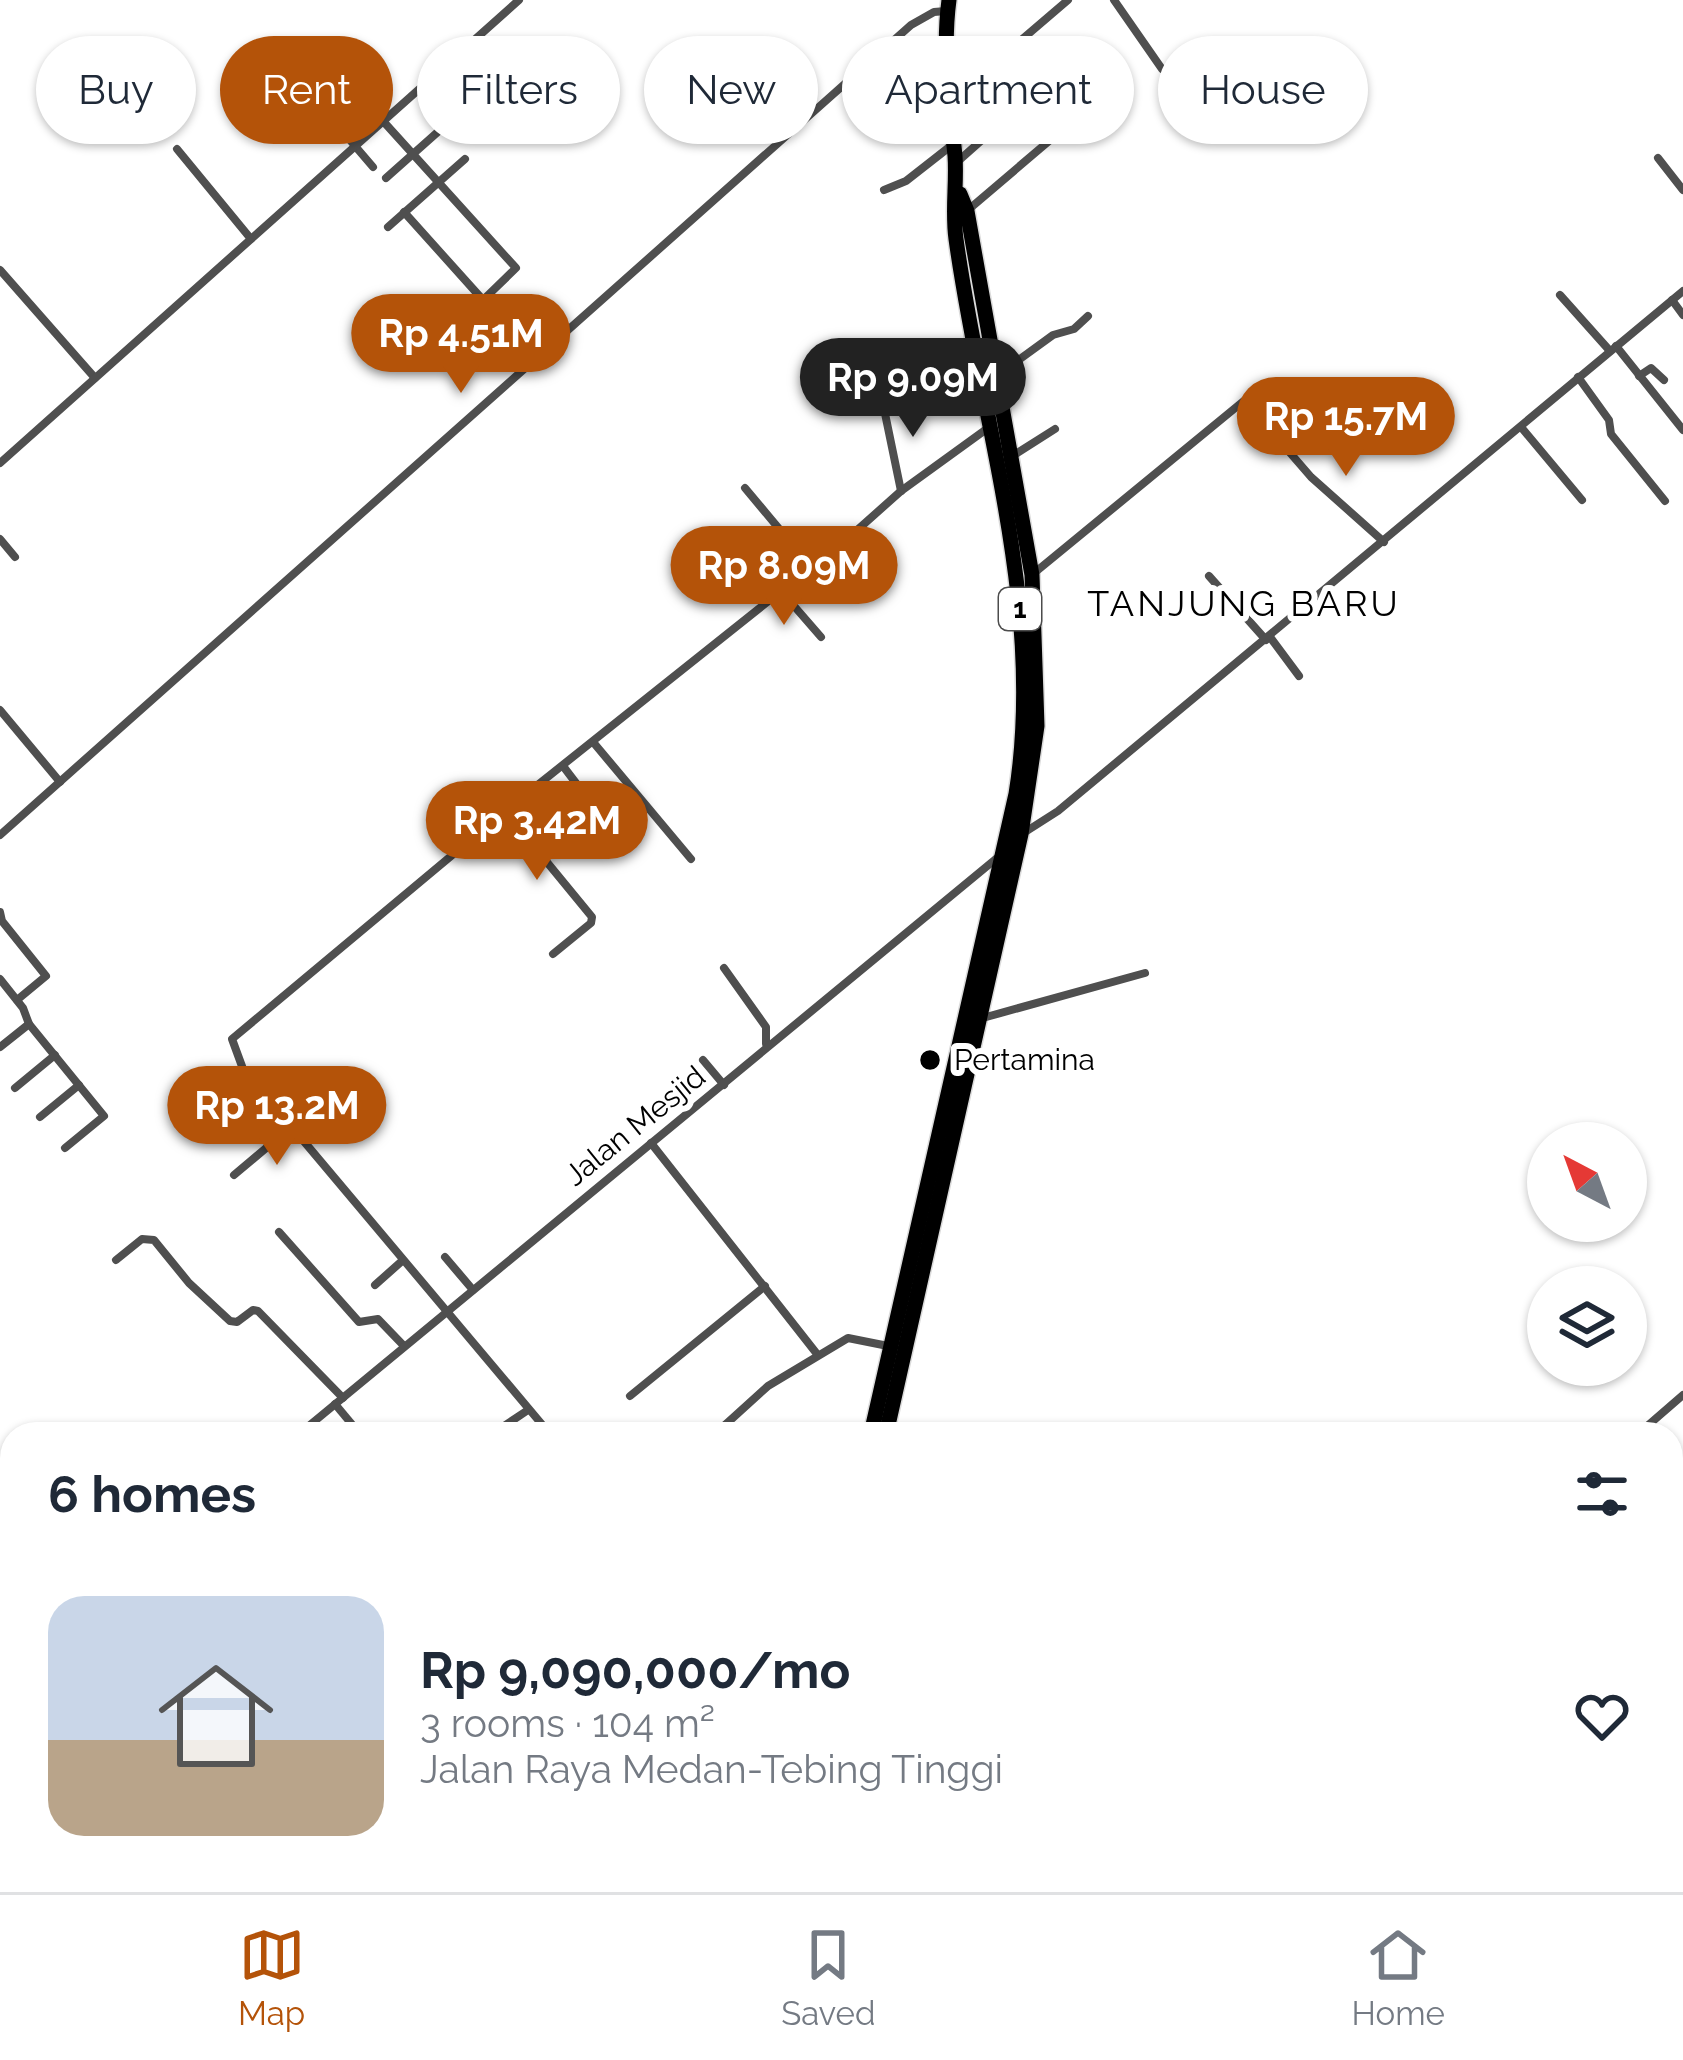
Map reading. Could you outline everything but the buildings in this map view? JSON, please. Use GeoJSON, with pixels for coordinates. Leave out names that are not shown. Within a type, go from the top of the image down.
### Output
{"type":"FeatureCollection","features":[{"type":"Feature","properties":{"kind":"highway","name":"1"},"geometry":{"type":"LineString","coordinates":[[948,5],[948,36]]}},
{"type":"Feature","properties":{"kind":"highway","name":"1"},"geometry":{"type":"LineString","coordinates":[[886,1422],[888,1346],[1016,794],[1025,712],[1015,569],[956,239],[953,144]]}},
{"type":"Feature","properties":{"kind":"highway","name":"1"},"geometry":{"type":"LineString","coordinates":[[876,1422],[886,1397],[1021,834],[1037,711],[1032,575],[967,211],[956,186]]}},
{"type":"Feature","properties":{"kind":"street"},"geometry":{"type":"LineString","coordinates":[[393,112],[519,0]]}},
{"type":"Feature","properties":{"kind":"street"},"geometry":{"type":"LineString","coordinates":[[1026,36],[1068,0]]}},
{"type":"Feature","properties":{"kind":"street"},"geometry":{"type":"LineString","coordinates":[[1114,0],[1158,63]]}},
{"type":"Feature","properties":{"kind":"street"},"geometry":{"type":"LineString","coordinates":[[0,836],[911,25],[948,5]]}},
{"type":"Feature","properties":{"kind":"street"},"geometry":{"type":"LineString","coordinates":[[393,132],[516,268],[483,300],[404,212]]}},
{"type":"Feature","properties":{"kind":"street"},"geometry":{"type":"LineString","coordinates":[[0,463],[356,144]]}},
{"type":"Feature","properties":{"kind":"street"},"geometry":{"type":"LineString","coordinates":[[386,178],[424,144]]}},
{"type":"Feature","properties":{"kind":"street"},"geometry":{"type":"LineString","coordinates":[[884,190],[906,181],[953,144]]}},
{"type":"Feature","properties":{"kind":"street"},"geometry":{"type":"LineString","coordinates":[[955,164],[977,144]]}},
{"type":"Feature","properties":{"kind":"street"},"geometry":{"type":"LineString","coordinates":[[967,211],[1045,144]]}},
{"type":"Feature","properties":{"kind":"street"},"geometry":{"type":"LineString","coordinates":[[354,146],[373,167]]}},
{"type":"Feature","properties":{"kind":"street"},"geometry":{"type":"LineString","coordinates":[[177,149],[251,239]]}},
{"type":"Feature","properties":{"kind":"street"},"geometry":{"type":"LineString","coordinates":[[1658,158],[1683,190]]}},
{"type":"Feature","properties":{"kind":"street"},"geometry":{"type":"LineString","coordinates":[[388,226],[465,159]]}},
{"type":"Feature","properties":{"kind":"street"},"geometry":{"type":"LineString","coordinates":[[0,271],[94,378]]}},
{"type":"Feature","properties":{"kind":"street"},"geometry":{"type":"LineString","coordinates":[[1021,834],[1058,811],[1268,639],[1683,291]]}},
{"type":"Feature","properties":{"kind":"street"},"geometry":{"type":"LineString","coordinates":[[1560,295],[1639,376],[1683,430]]}},
{"type":"Feature","properties":{"kind":"street"},"geometry":{"type":"LineString","coordinates":[[1672,300],[1683,315]]}},
{"type":"Feature","properties":{"kind":"street"},"geometry":{"type":"LineString","coordinates":[[997,376],[1088,316]]}},
{"type":"Feature","properties":{"kind":"street"},"geometry":{"type":"LineString","coordinates":[[1639,376],[1651,368],[1664,380]]}},
{"type":"Feature","properties":{"kind":"street"},"geometry":{"type":"LineString","coordinates":[[1578,377],[1611,423],[1610,434],[1665,501]]}},
{"type":"Feature","properties":{"kind":"street"},"geometry":{"type":"LineString","coordinates":[[1032,575],[1251,394],[1269,401],[1280,439],[1311,477],[1384,542]]}},
{"type":"Feature","properties":{"kind":"street"},"geometry":{"type":"LineString","coordinates":[[882,399],[901,491]]}},
{"type":"Feature","properties":{"kind":"street"},"geometry":{"type":"LineString","coordinates":[[538,1422],[244,1069],[232,1040],[505,811],[901,491],[989,427]]}},
{"type":"Feature","properties":{"kind":"street"},"geometry":{"type":"LineString","coordinates":[[1521,427],[1582,500]]}},
{"type":"Feature","properties":{"kind":"street"},"geometry":{"type":"LineString","coordinates":[[1010,458],[1055,429]]}},
{"type":"Feature","properties":{"kind":"street"},"geometry":{"type":"LineString","coordinates":[[745,488],[811,567]]}},
{"type":"Feature","properties":{"kind":"street"},"geometry":{"type":"LineString","coordinates":[[0,539],[15,556]]}},
{"type":"Feature","properties":{"kind":"street"},"geometry":{"type":"LineString","coordinates":[[746,540],[821,638]]}},
{"type":"Feature","properties":{"kind":"street"},"geometry":{"type":"LineString","coordinates":[[1209,576],[1298,676]]}},
{"type":"Feature","properties":{"kind":"street"},"geometry":{"type":"LineString","coordinates":[[0,710],[60,782]]}},
{"type":"Feature","properties":{"kind":"street"},"geometry":{"type":"LineString","coordinates":[[593,742],[691,859]]}},
{"type":"Feature","properties":{"kind":"street"},"geometry":{"type":"LineString","coordinates":[[563,766],[611,830]]}},
{"type":"Feature","properties":{"kind":"street"},"geometry":{"type":"LineString","coordinates":[[505,811],[592,917],[553,954]]}},
{"type":"Feature","properties":{"kind":"street","name":"Jalan Mesjid"},"geometry":{"type":"LineString","coordinates":[[314,1422],[1000,854]]}},
{"type":"Feature","properties":{"kind":"street"},"geometry":{"type":"LineString","coordinates":[[0,912],[2,921],[46,976],[17,1000]]}},
{"type":"Feature","properties":{"kind":"street"},"geometry":{"type":"LineString","coordinates":[[724,968],[766,1027],[766,1046]]}},
{"type":"Feature","properties":{"kind":"street"},"geometry":{"type":"LineString","coordinates":[[978,1020],[1144,973]]}},
{"type":"Feature","properties":{"kind":"street"},"geometry":{"type":"LineString","coordinates":[[0,980],[17,1000],[28,1024],[104,1116],[65,1148]]}},
{"type":"Feature","properties":{"kind":"street"},"geometry":{"type":"LineString","coordinates":[[0,1047],[28,1024]]}},
{"type":"Feature","properties":{"kind":"street"},"geometry":{"type":"LineString","coordinates":[[15,1088],[55,1055]]}},
{"type":"Feature","properties":{"kind":"street"},"geometry":{"type":"LineString","coordinates":[[703,1060],[724,1084]]}},
{"type":"Feature","properties":{"kind":"street"},"geometry":{"type":"LineString","coordinates":[[40,1117],[79,1085]]}},
{"type":"Feature","properties":{"kind":"street"},"geometry":{"type":"LineString","coordinates":[[234,1175],[291,1127]]}},
{"type":"Feature","properties":{"kind":"street"},"geometry":{"type":"LineString","coordinates":[[651,1143],[817,1354]]}},
{"type":"Feature","properties":{"kind":"street"},"geometry":{"type":"LineString","coordinates":[[279,1232],[359,1322],[378,1319],[404,1346]]}},
{"type":"Feature","properties":{"kind":"street"},"geometry":{"type":"LineString","coordinates":[[116,1260],[142,1239],[154,1240],[230,1321],[258,1311],[352,1422]]}},
{"type":"Feature","properties":{"kind":"street"},"geometry":{"type":"LineString","coordinates":[[446,1257],[473,1290]]}},
{"type":"Feature","properties":{"kind":"street"},"geometry":{"type":"LineString","coordinates":[[375,1285],[403,1261]]}},
{"type":"Feature","properties":{"kind":"street"},"geometry":{"type":"LineString","coordinates":[[630,1396],[764,1286]]}},
{"type":"Feature","properties":{"kind":"street"},"geometry":{"type":"LineString","coordinates":[[727,1422],[768,1386],[848,1338],[888,1346]]}},
{"type":"Feature","properties":{"kind":"street"},"geometry":{"type":"LineString","coordinates":[[1652,1422],[1683,1395]]}},
{"type":"Feature","properties":{"kind":"street"},"geometry":{"type":"LineString","coordinates":[[510,1422],[527,1410]]}},
{"type":"Feature","properties":{"kind":"place","name":"Pertamina"},"geometry":{"type":"Point","coordinates":[930,1060]}},
{"type":"Feature","properties":{"kind":"district","name":"TANJUNG BARU"},"geometry":{"type":"Point","coordinates":[1244,603]}}]}
